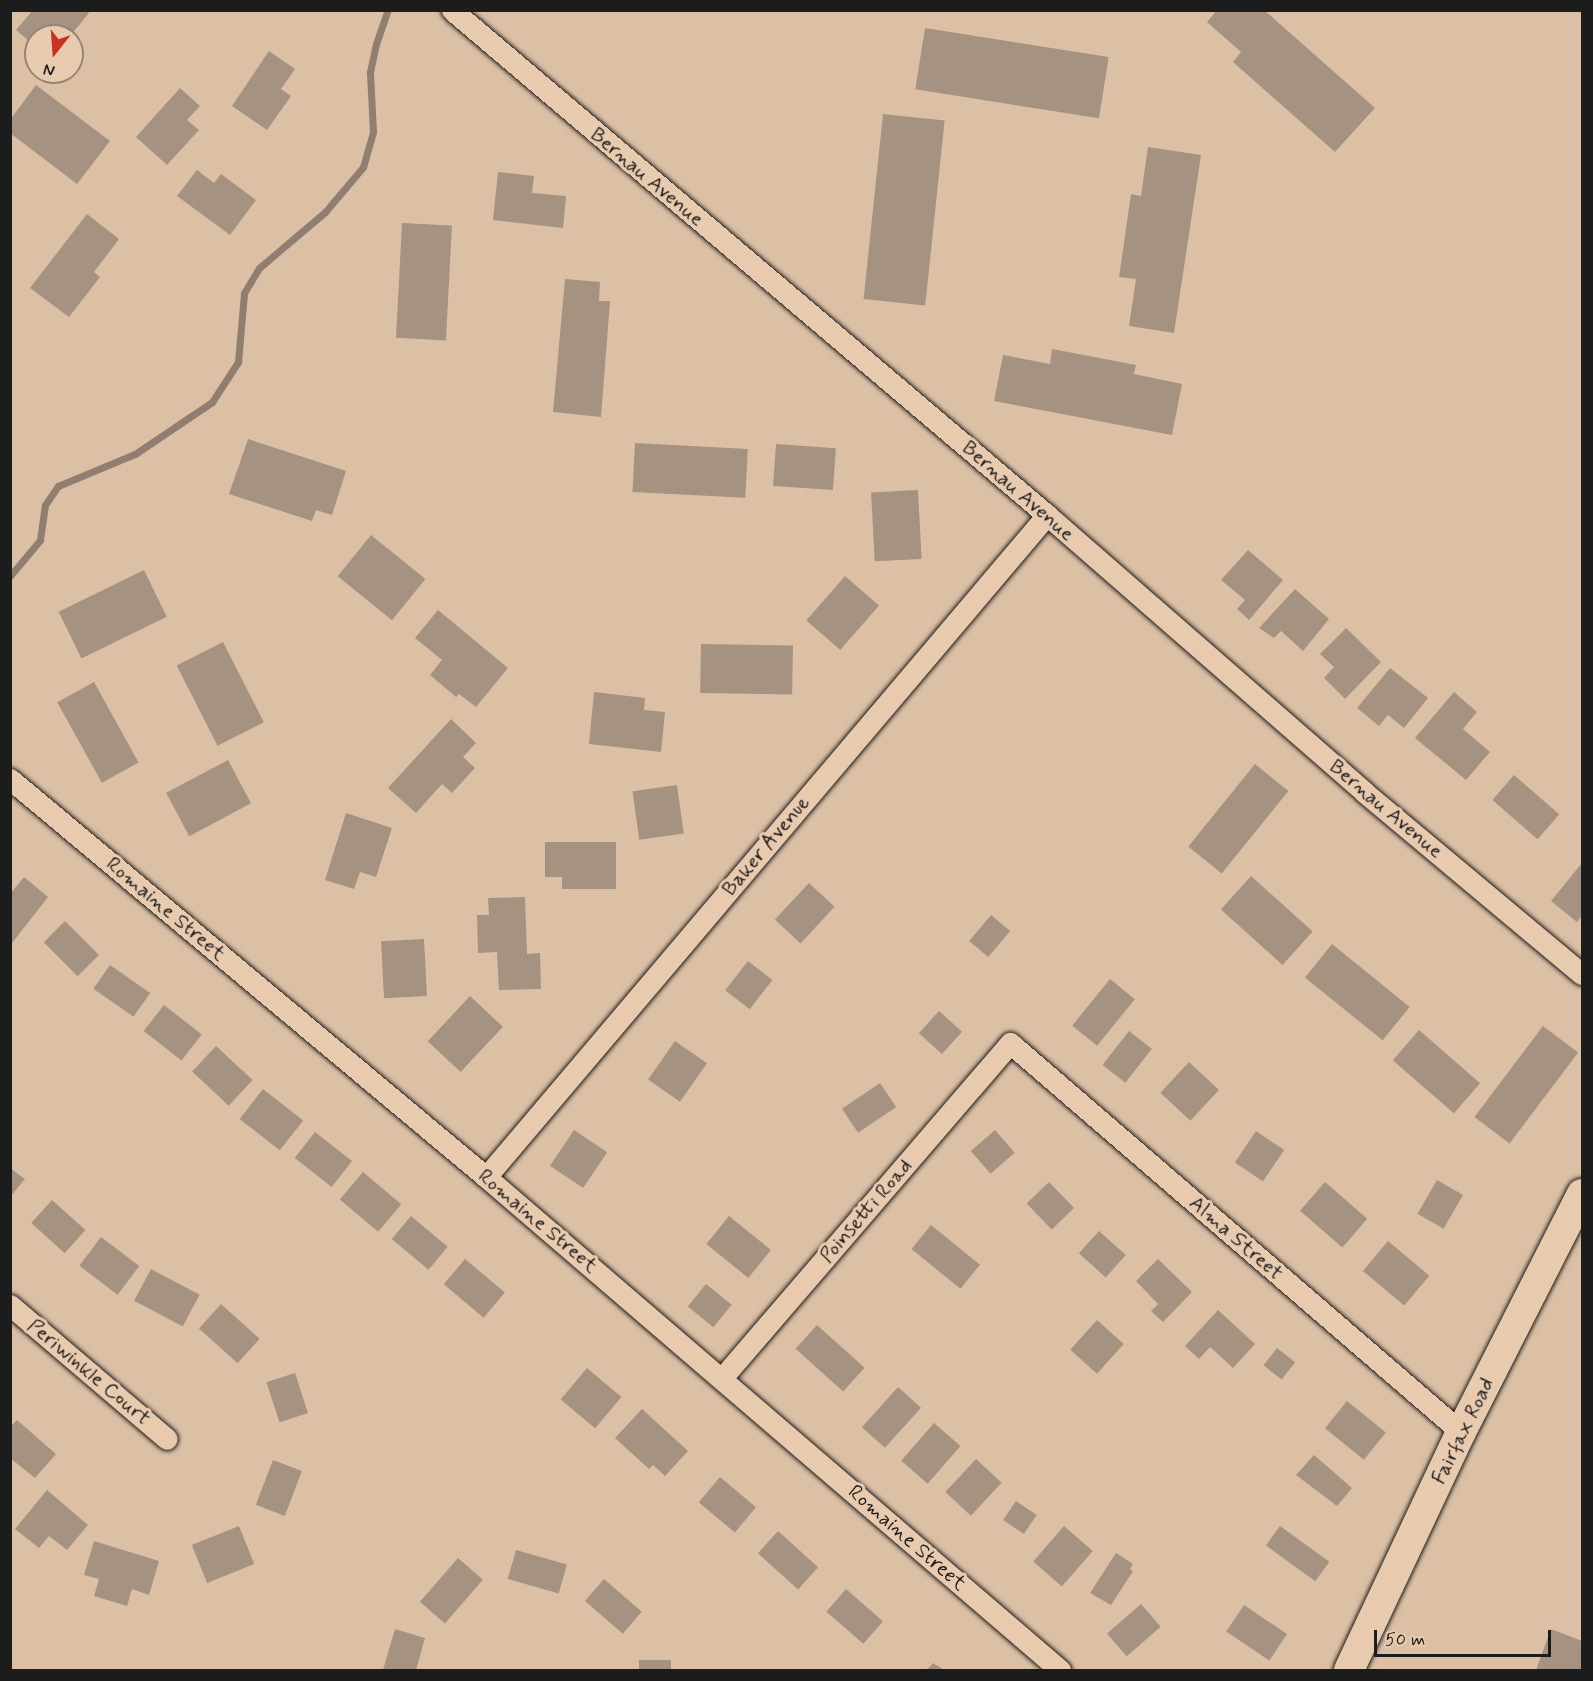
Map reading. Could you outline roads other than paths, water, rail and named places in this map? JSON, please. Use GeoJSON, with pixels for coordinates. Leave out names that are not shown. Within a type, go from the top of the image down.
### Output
{"type":"FeatureCollection","features":[{"type":"Feature","properties":{"kind":"street","name":"Bernau Avenue"},"geometry":{"type":"LineString","coordinates":[[452,10],[1047,514],[1364,792],[1582,974]]}},
{"type":"Feature","properties":{"kind":"street","name":"Baker Avenue"},"geometry":{"type":"LineString","coordinates":[[486,1177],[1047,514]]}},
{"type":"Feature","properties":{"kind":"street","name":"Romaine Street"},"geometry":{"type":"LineString","coordinates":[[10,779],[486,1177],[1060,1671]]}},
{"type":"Feature","properties":{"kind":"street","name":"Poinsetti Road"},"geometry":{"type":"LineString","coordinates":[[722,1378],[1010,1043]]}},
{"type":"Feature","properties":{"kind":"street","name":"Alma Street"},"geometry":{"type":"LineString","coordinates":[[1010,1043],[1461,1432]]}},
{"type":"Feature","properties":{"kind":"street","name":"Fairfax Road"},"geometry":{"type":"LineString","coordinates":[[1350,1671],[1461,1432],[1582,1194]]}},
{"type":"Feature","properties":{"kind":"street","name":"Periwinkle Court"},"geometry":{"type":"LineString","coordinates":[[10,1305],[167,1439]]}},
{"type":"Feature","properties":{"kind":"waterway"},"geometry":{"type":"LineString","coordinates":[[10,576],[40,540],[45,505],[58,486],[135,454],[212,402],[238,362],[244,293],[259,268],[325,212],[363,167],[373,132],[370,72],[376,44],[388,10]]}}]}
